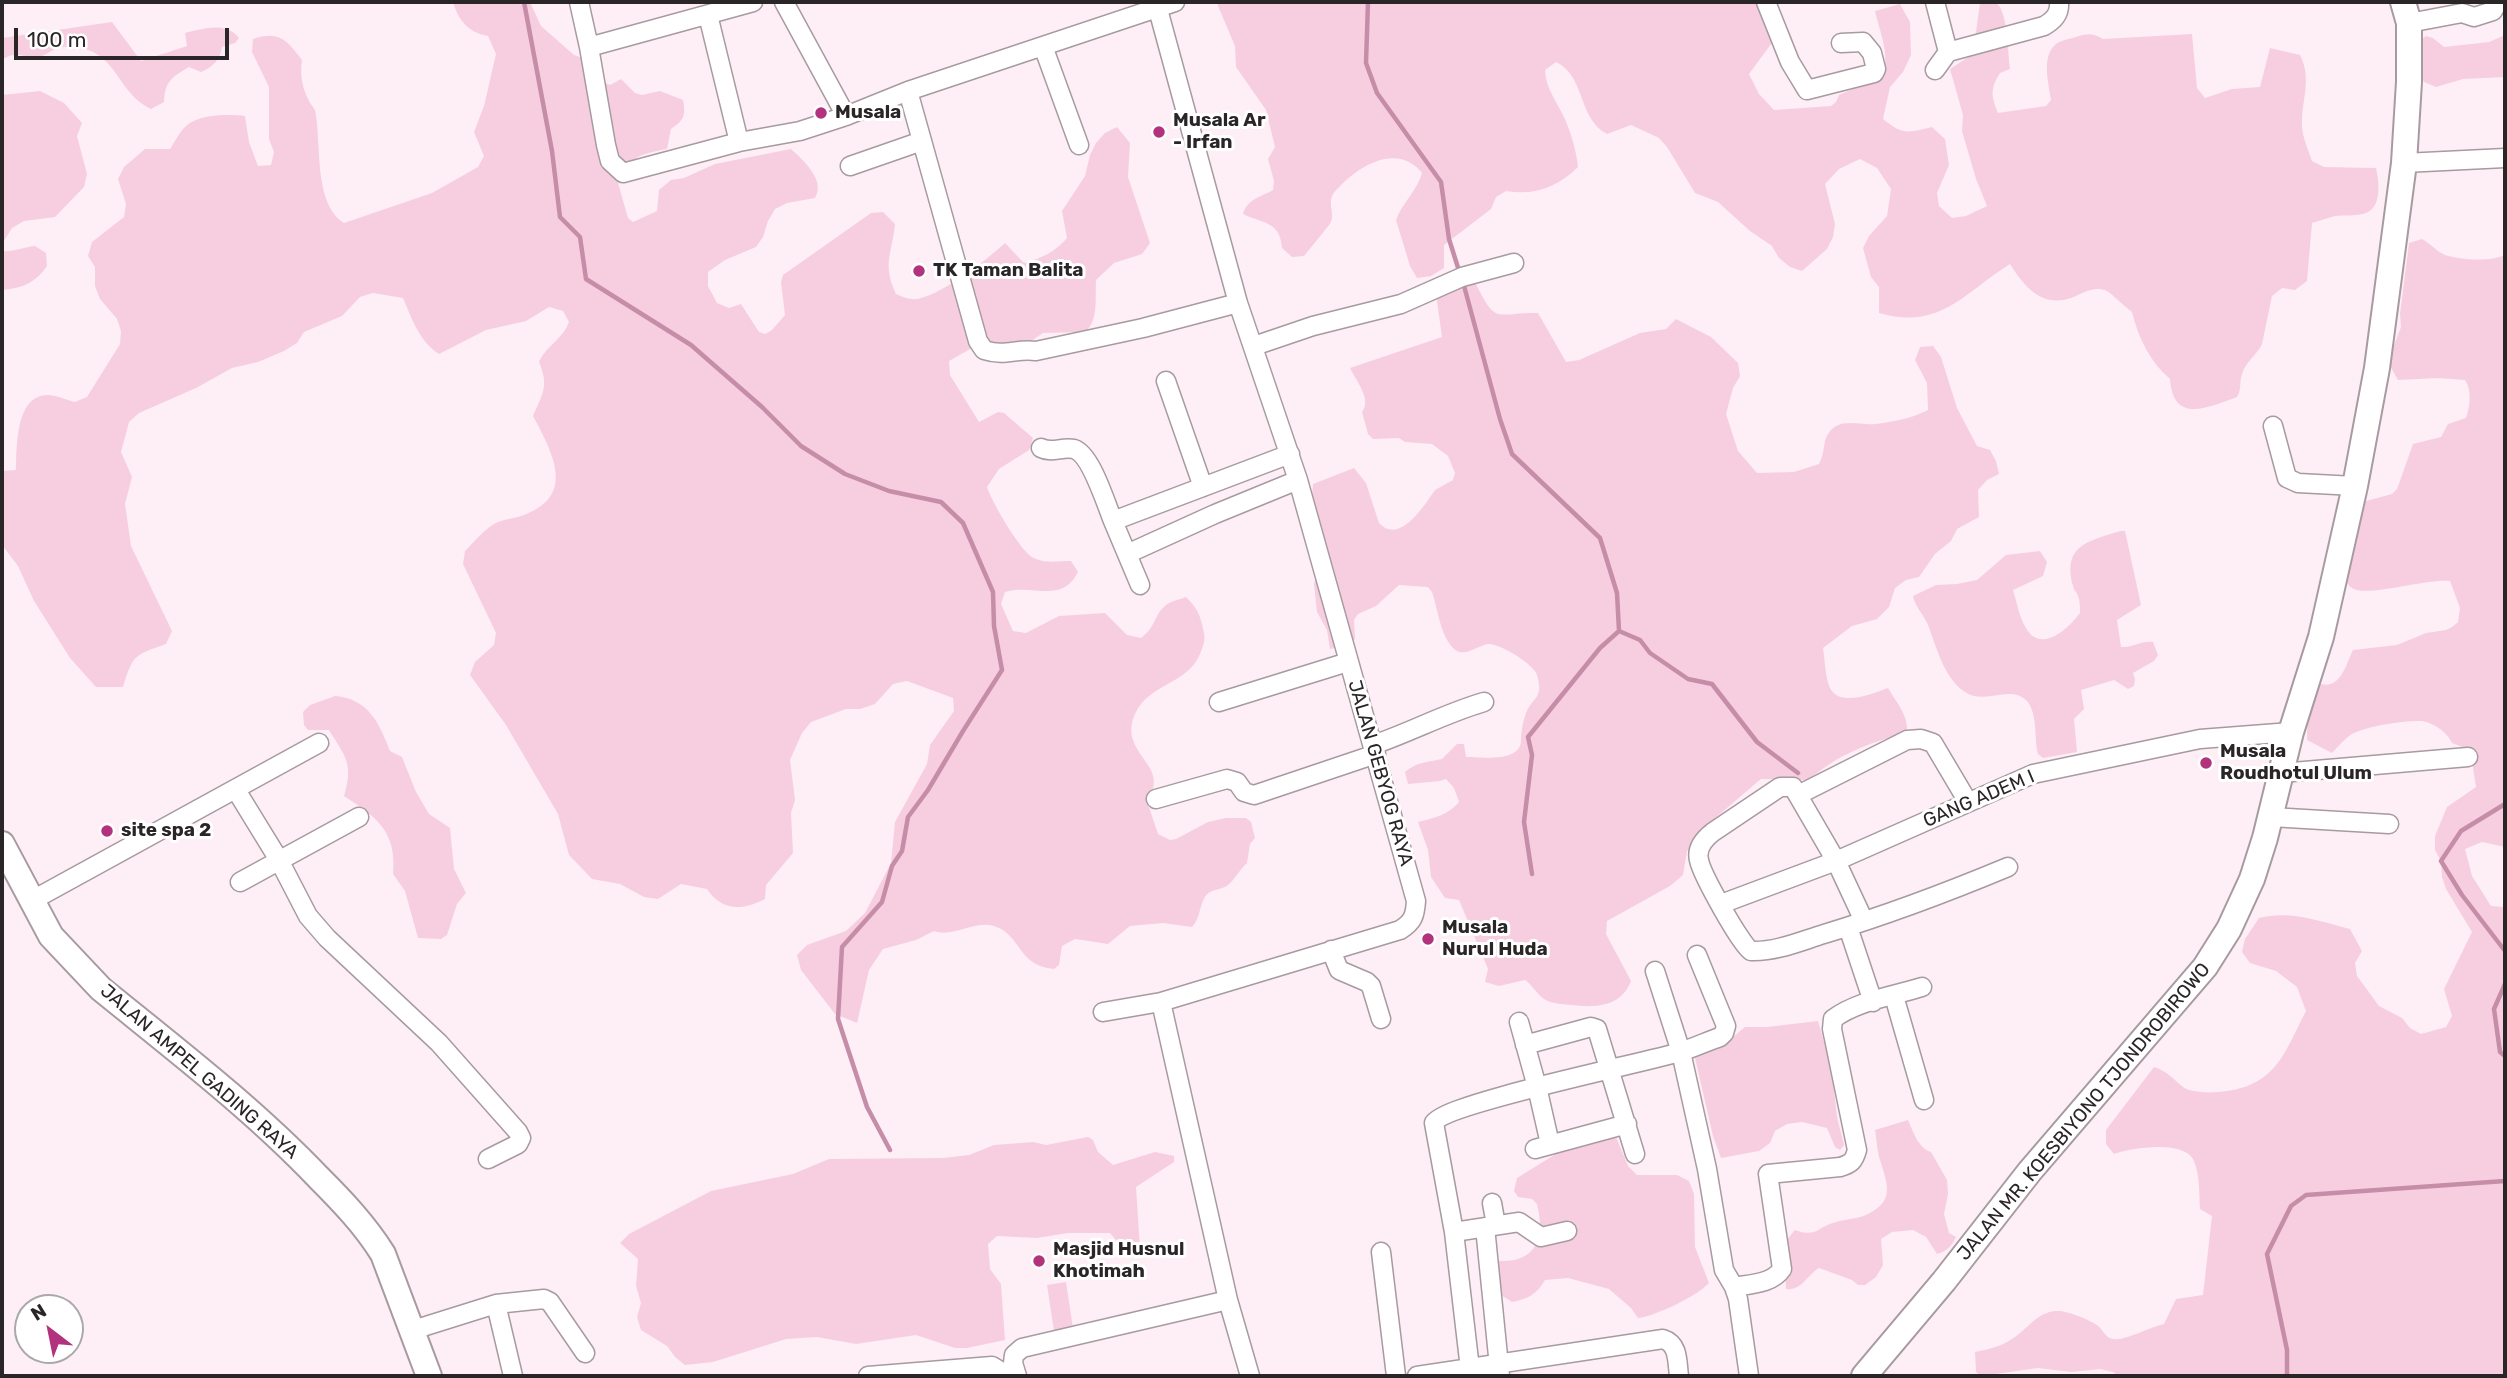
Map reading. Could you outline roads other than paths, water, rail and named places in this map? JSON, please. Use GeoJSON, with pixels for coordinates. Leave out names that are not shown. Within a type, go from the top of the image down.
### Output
{"type":"FeatureCollection","features":[{"type":"Feature","properties":{"kind":"main road","name":"JALAN MR. KOESBIYONO TJONDROBIROWO"},"geometry":{"type":"LineString","coordinates":[[1864,1376],[1944,1282],[2030,1171],[2205,967],[2229,929],[2252,879],[2291,732],[2321,637],[2355,486],[2377,368],[2404,163],[2409,82],[2406,13]]}},
{"type":"Feature","properties":{"kind":"main road","name":"JALAN AMPEL GADING RAYA"},"geometry":{"type":"LineString","coordinates":[[2,844],[51,936],[101,989],[289,1146],[372,1236],[383,1254],[429,1376]]}},
{"type":"Feature","properties":{"kind":"street"},"geometry":{"type":"LineString","coordinates":[[579,2],[610,161],[623,173],[739,142],[800,131],[1163,3]]}},
{"type":"Feature","properties":{"kind":"street"},"geometry":{"type":"LineString","coordinates":[[784,2],[846,116]]}},
{"type":"Feature","properties":{"kind":"street"},"geometry":{"type":"LineString","coordinates":[[1766,2],[1790,62],[1807,90],[1874,73],[1876,69],[1872,53],[1863,42],[1841,43]]}},
{"type":"Feature","properties":{"kind":"street"},"geometry":{"type":"LineString","coordinates":[[1935,2],[1948,52]]}},
{"type":"Feature","properties":{"kind":"street"},"geometry":{"type":"LineString","coordinates":[[1935,70],[1948,52],[2044,26],[2055,18],[2059,11],[2059,2]]}},
{"type":"Feature","properties":{"kind":"street"},"geometry":{"type":"LineString","coordinates":[[2406,13],[2462,13],[2474,17],[2493,11],[2498,2]]}},
{"type":"Feature","properties":{"kind":"street","name":"JALAN GEBYOG RAYA"},"geometry":{"type":"LineString","coordinates":[[1103,1012],[1161,1002],[1400,930],[1416,915],[1416,901],[1298,480],[1238,303],[1163,3]]}},
{"type":"Feature","properties":{"kind":"street"},"geometry":{"type":"LineString","coordinates":[[589,47],[742,4]]}},
{"type":"Feature","properties":{"kind":"street"},"geometry":{"type":"LineString","coordinates":[[708,15],[739,142]]}},
{"type":"Feature","properties":{"kind":"street"},"geometry":{"type":"LineString","coordinates":[[1043,46],[1079,145]]}},
{"type":"Feature","properties":{"kind":"street"},"geometry":{"type":"LineString","coordinates":[[908,91],[978,341],[984,350],[1001,354],[1026,349],[1036,351],[1143,328],[1238,303]]}},
{"type":"Feature","properties":{"kind":"street"},"geometry":{"type":"LineString","coordinates":[[850,166],[922,141]]}},
{"type":"Feature","properties":{"kind":"street"},"geometry":{"type":"LineString","coordinates":[[2404,163],[2505,158]]}},
{"type":"Feature","properties":{"kind":"street"},"geometry":{"type":"LineString","coordinates":[[1254,346],[1401,304],[1461,277],[1514,263]]}},
{"type":"Feature","properties":{"kind":"street"},"geometry":{"type":"LineString","coordinates":[[1166,381],[1203,486]]}},
{"type":"Feature","properties":{"kind":"street"},"geometry":{"type":"LineString","coordinates":[[2273,426],[2287,478],[2298,483],[2355,486]]}},
{"type":"Feature","properties":{"kind":"street"},"geometry":{"type":"LineString","coordinates":[[1041,448],[1051,452],[1069,448],[1077,450],[1083,456],[1118,519],[1126,554],[1140,585]]}},
{"type":"Feature","properties":{"kind":"street"},"geometry":{"type":"LineString","coordinates":[[1118,519],[1290,454]]}},
{"type":"Feature","properties":{"kind":"street"},"geometry":{"type":"LineString","coordinates":[[1126,554],[1298,480]]}},
{"type":"Feature","properties":{"kind":"street"},"geometry":{"type":"LineString","coordinates":[[1219,702],[1348,662]]}},
{"type":"Feature","properties":{"kind":"street"},"geometry":{"type":"LineString","coordinates":[[1156,799],[1227,779],[1237,782],[1244,792],[1254,795],[1375,750],[1452,711],[1484,702]]}},
{"type":"Feature","properties":{"kind":"street","name":"GANG ADEM I"},"geometry":{"type":"LineString","coordinates":[[1721,904],[1836,861],[2033,774],[2200,739],[2291,732]]}},
{"type":"Feature","properties":{"kind":"street"},"geometry":{"type":"LineString","coordinates":[[1798,795],[1856,764],[1914,738],[1933,743],[1968,802]]}},
{"type":"Feature","properties":{"kind":"street"},"geometry":{"type":"LineString","coordinates":[[31,901],[319,743]]}},
{"type":"Feature","properties":{"kind":"street"},"geometry":{"type":"LineString","coordinates":[[2281,772],[2468,757]]}},
{"type":"Feature","properties":{"kind":"street"},"geometry":{"type":"LineString","coordinates":[[1873,1002],[1856,924],[1836,861],[1793,787],[1780,787],[1704,840],[1699,849],[1699,860],[1742,943],[1751,951],[1770,950],[1856,924],[2008,867]]}},
{"type":"Feature","properties":{"kind":"street"},"geometry":{"type":"LineString","coordinates":[[236,790],[279,860],[308,916],[327,938],[439,1042],[517,1132],[521,1138],[518,1144],[488,1159]]}},
{"type":"Feature","properties":{"kind":"street"},"geometry":{"type":"LineString","coordinates":[[240,882],[359,817]]}},
{"type":"Feature","properties":{"kind":"street"},"geometry":{"type":"LineString","coordinates":[[2270,817],[2389,824]]}},
{"type":"Feature","properties":{"kind":"street"},"geometry":{"type":"LineString","coordinates":[[1331,950],[1339,970],[1371,986],[1381,1019]]}},
{"type":"Feature","properties":{"kind":"street"},"geometry":{"type":"LineString","coordinates":[[1470,1369],[1454,1232],[1435,1120],[1445,1114],[1537,1087],[1681,1052],[1720,1037],[1726,1026],[1697,955]]}},
{"type":"Feature","properties":{"kind":"street"},"geometry":{"type":"LineString","coordinates":[[1655,971],[1681,1052],[1707,1169],[1724,1270],[1738,1299],[1748,1372]]}},
{"type":"Feature","properties":{"kind":"street"},"geometry":{"type":"LineString","coordinates":[[1734,1287],[1764,1281],[1778,1275],[1782,1269],[1768,1174],[1840,1167],[1850,1164],[1854,1159],[1857,1150],[1832,1029],[1833,1019],[1842,1012],[1922,987]]}},
{"type":"Feature","properties":{"kind":"street"},"geometry":{"type":"LineString","coordinates":[[1894,996],[1924,1100]]}},
{"type":"Feature","properties":{"kind":"street"},"geometry":{"type":"LineString","coordinates":[[1161,1002],[1228,1300],[1250,1376]]}},
{"type":"Feature","properties":{"kind":"street"},"geometry":{"type":"LineString","coordinates":[[1519,1022],[1537,1087],[1543,1147],[1627,1124]]}},
{"type":"Feature","properties":{"kind":"street"},"geometry":{"type":"LineString","coordinates":[[1525,1045],[1591,1027],[1597,1029],[1635,1154]]}},
{"type":"Feature","properties":{"kind":"street"},"geometry":{"type":"LineString","coordinates":[[1492,1203],[1499,1371]]}},
{"type":"Feature","properties":{"kind":"street"},"geometry":{"type":"LineString","coordinates":[[1454,1232],[1519,1222],[1541,1237],[1567,1231]]}},
{"type":"Feature","properties":{"kind":"street"},"geometry":{"type":"LineString","coordinates":[[1381,1252],[1396,1376]]}},
{"type":"Feature","properties":{"kind":"street"},"geometry":{"type":"LineString","coordinates":[[413,1330],[496,1304],[544,1299],[550,1301],[585,1353]]}},
{"type":"Feature","properties":{"kind":"street"},"geometry":{"type":"LineString","coordinates":[[1017,1376],[1013,1359],[1022,1348],[1228,1300]]}},
{"type":"Feature","properties":{"kind":"street"},"geometry":{"type":"LineString","coordinates":[[496,1304],[513,1376]]}},
{"type":"Feature","properties":{"kind":"street"},"geometry":{"type":"LineString","coordinates":[[1417,1376],[1451,1374],[1470,1369],[1499,1371],[1663,1339],[1675,1347],[1679,1376]]}},
{"type":"Feature","properties":{"kind":"street"},"geometry":{"type":"LineString","coordinates":[[871,1376],[942,1373],[992,1366],[1000,1371],[1002,1376]]}},
{"type":"Feature","properties":{"kind":"waterway"},"geometry":{"type":"LineString","coordinates":[[524,2],[552,151],[560,217],[580,237],[586,279],[691,345],[762,407],[801,446],[845,474],[889,491],[941,502],[963,523],[993,592],[994,626],[1002,670],[928,790],[908,817],[902,851],[892,866],[882,902],[842,947],[838,1019],[867,1107],[890,1150]]}},
{"type":"Feature","properties":{"kind":"waterway"},"geometry":{"type":"LineString","coordinates":[[1368,2],[1366,63],[1377,93],[1441,182],[1449,239],[1460,274]]}},
{"type":"Feature","properties":{"kind":"waterway"},"geometry":{"type":"LineString","coordinates":[[1463,282],[1512,454],[1600,538],[1617,593],[1619,631],[1600,648],[1528,737],[1532,755],[1524,822],[1532,874]]}},
{"type":"Feature","properties":{"kind":"waterway"},"geometry":{"type":"LineString","coordinates":[[1619,631],[1640,640],[1650,653],[1688,679],[1712,684],[1757,742],[1798,773]]}},
{"type":"Feature","properties":{"kind":"waterway"},"geometry":{"type":"LineString","coordinates":[[2505,804],[2461,831],[2441,861],[2462,895],[2505,951]]}},
{"type":"Feature","properties":{"kind":"waterway"},"geometry":{"type":"LineString","coordinates":[[2505,984],[2494,1009],[2500,1052],[2505,1056]]}},
{"type":"Feature","properties":{"kind":"waterway"},"geometry":{"type":"LineString","coordinates":[[2287,1376],[2287,1350],[2267,1254],[2291,1206],[2306,1195],[2505,1181]]}},
{"type":"Feature","properties":{"kind":"place","name":"Musala"},"geometry":{"type":"Point","coordinates":[821,113]}},
{"type":"Feature","properties":{"kind":"place","name":"Musala Ar - Irfan"},"geometry":{"type":"Point","coordinates":[1159,132]}},
{"type":"Feature","properties":{"kind":"place","name":"TK Taman Balita"},"geometry":{"type":"Point","coordinates":[919,271]}},
{"type":"Feature","properties":{"kind":"place","name":"Musala Roudhotul Ulum"},"geometry":{"type":"Point","coordinates":[2206,763]}},
{"type":"Feature","properties":{"kind":"place","name":"site spa 2"},"geometry":{"type":"Point","coordinates":[107,831]}},
{"type":"Feature","properties":{"kind":"place","name":"Musala Nurul Huda"},"geometry":{"type":"Point","coordinates":[1428,939]}},
{"type":"Feature","properties":{"kind":"place","name":"Masjid Husnul Khotimah"},"geometry":{"type":"Point","coordinates":[1039,1261]}}]}
